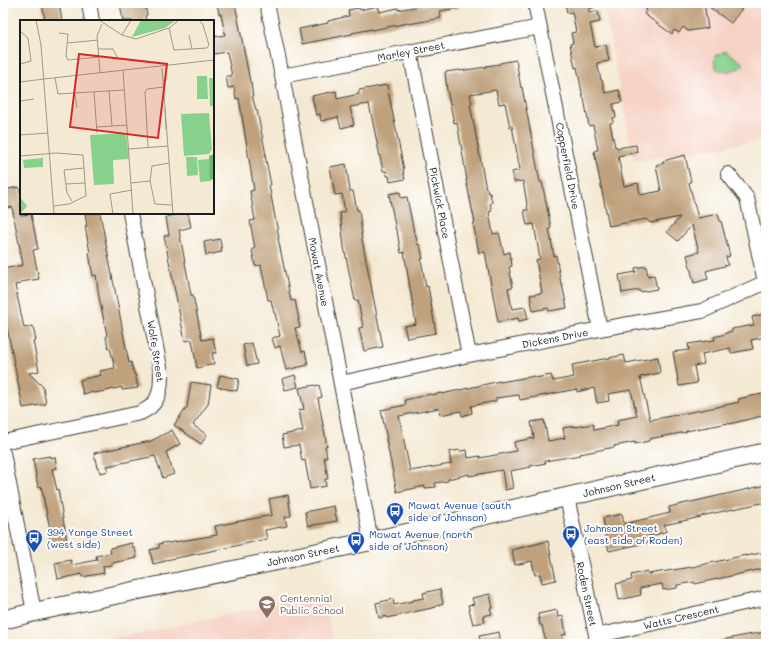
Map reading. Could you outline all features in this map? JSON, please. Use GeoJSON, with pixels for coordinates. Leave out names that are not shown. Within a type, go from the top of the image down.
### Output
{"type":"FeatureCollection","features":[{"type":"Feature","properties":{"kind":"main road","name":"Johnson Street"},"geometry":{"type":"LineString","coordinates":[[3,620],[34,612],[371,541],[766,452]]}},
{"type":"Feature","properties":{"kind":"street"},"geometry":{"type":"LineString","coordinates":[[89,3],[92,20]]}},
{"type":"Feature","properties":{"kind":"street","name":"Mowat Avenue"},"geometry":{"type":"LineString","coordinates":[[267,3],[371,541]]}},
{"type":"Feature","properties":{"kind":"street","name":"Copperfield Drive"},"geometry":{"type":"LineString","coordinates":[[535,3],[600,330]]}},
{"type":"Feature","properties":{"kind":"street","name":"Marley Street"},"geometry":{"type":"LineString","coordinates":[[282,76],[540,27]]}},
{"type":"Feature","properties":{"kind":"street","name":"Pickwick Place"},"geometry":{"type":"LineString","coordinates":[[410,51],[469,355]]}},
{"type":"Feature","properties":{"kind":"street"},"geometry":{"type":"LineString","coordinates":[[728,174],[747,198],[766,282]]}},
{"type":"Feature","properties":{"kind":"street","name":"Wolfe Street"},"geometry":{"type":"LineString","coordinates":[[3,442],[140,413],[152,406],[159,396],[162,385],[161,372],[130,214]]}},
{"type":"Feature","properties":{"kind":"street","name":"Dickens Drive"},"geometry":{"type":"LineString","coordinates":[[341,383],[469,355],[702,311],[766,282]]}},
{"type":"Feature","properties":{"kind":"street"},"geometry":{"type":"LineString","coordinates":[[3,453],[34,612]]}},
{"type":"Feature","properties":{"kind":"street","name":"Roden Street"},"geometry":{"type":"LineString","coordinates":[[567,496],[597,640]]}},
{"type":"Feature","properties":{"kind":"street","name":"Watts Crescent"},"geometry":{"type":"LineString","coordinates":[[597,640],[766,598]]}},
{"type":"Feature","properties":{"kind":"shaded area"},"geometry":{"type":"Polygon","coordinates":[[[603,3],[766,3],[766,139],[634,161],[603,3]]]}},
{"type":"Feature","properties":{"kind":"shaded area","name":"Centennial Public School"},"geometry":{"type":"Polygon","coordinates":[[[323,594],[333,644],[90,644],[323,594]]]}},
{"type":"Feature","properties":{"kind":"green space"},"geometry":{"type":"Polygon","coordinates":[[[279,3],[315,3],[281,9],[279,3]]]}},
{"type":"Feature","properties":{"kind":"green space"},"geometry":{"type":"Polygon","coordinates":[[[726,51],[744,64],[733,70],[721,71],[717,69],[715,67],[715,56],[726,51]]]}},
{"type":"Feature","properties":{"kind":"building"},"geometry":{"type":"Polygon","coordinates":[[[42,3],[59,3],[62,20],[45,20],[42,3]]]}},
{"type":"Feature","properties":{"kind":"building"},"geometry":{"type":"Polygon","coordinates":[[[120,3],[145,3],[147,15],[145,16],[146,20],[123,20],[120,3]]]}},
{"type":"Feature","properties":{"kind":"building"},"geometry":{"type":"Polygon","coordinates":[[[217,3],[235,3],[253,99],[257,110],[266,155],[271,185],[269,185],[278,238],[291,301],[295,300],[299,320],[300,327],[295,328],[302,352],[305,351],[308,365],[286,370],[280,346],[275,348],[272,338],[280,336],[275,313],[271,300],[268,300],[261,265],[255,266],[252,249],[255,249],[250,221],[255,220],[250,191],[254,190],[239,98],[236,99],[234,87],[228,88],[226,76],[232,76],[227,52],[214,54],[214,37],[225,35],[221,14],[219,14],[217,3]]]}},
{"type":"Feature","properties":{"kind":"building"},"geometry":{"type":"Polygon","coordinates":[[[436,3],[459,3],[459,8],[440,11],[441,18],[372,29],[302,44],[299,29],[328,23],[328,21],[349,16],[348,10],[359,8],[360,10],[378,6],[380,12],[436,3]]]}},
{"type":"Feature","properties":{"kind":"building"},"geometry":{"type":"Polygon","coordinates":[[[565,3],[595,3],[595,7],[589,9],[589,13],[598,11],[600,22],[590,24],[595,47],[606,45],[609,61],[597,63],[601,80],[605,93],[619,90],[622,102],[613,104],[616,117],[613,118],[613,122],[610,123],[615,147],[636,145],[637,152],[618,156],[624,186],[638,183],[640,195],[661,191],[656,165],[664,163],[663,161],[685,155],[691,182],[689,183],[698,218],[718,214],[730,256],[726,257],[728,265],[706,271],[708,279],[694,283],[687,255],[699,252],[692,225],[678,241],[667,232],[680,217],[650,223],[646,219],[609,226],[594,151],[598,150],[593,125],[589,126],[577,67],[575,68],[570,44],[573,43],[571,33],[576,32],[572,12],[567,13],[565,3]]]}},
{"type":"Feature","properties":{"kind":"building"},"geometry":{"type":"Polygon","coordinates":[[[638,3],[704,3],[708,28],[688,31],[683,27],[679,33],[674,30],[672,34],[644,14],[647,10],[638,3]]]}},
{"type":"Feature","properties":{"kind":"building"},"geometry":{"type":"Polygon","coordinates":[[[704,3],[746,3],[731,23],[704,3]]]}},
{"type":"Feature","properties":{"kind":"building"},"geometry":{"type":"Polygon","coordinates":[[[516,60],[540,182],[542,182],[551,228],[549,229],[554,256],[556,255],[567,308],[549,311],[548,308],[533,311],[530,295],[542,293],[536,260],[540,259],[534,224],[527,225],[524,210],[528,210],[523,181],[514,182],[512,172],[520,170],[512,126],[510,127],[505,103],[499,104],[496,90],[470,94],[472,104],[470,104],[486,189],[488,193],[490,193],[492,203],[490,204],[492,211],[489,212],[493,234],[499,233],[504,254],[510,252],[512,266],[509,267],[513,287],[508,288],[512,309],[525,307],[528,319],[519,321],[518,318],[498,322],[485,252],[479,253],[457,122],[454,123],[445,72],[486,67],[516,60]]]}},
{"type":"Feature","properties":{"kind":"building"},"geometry":{"type":"Polygon","coordinates":[[[387,85],[405,179],[390,182],[386,171],[383,171],[369,104],[350,107],[354,125],[341,128],[338,117],[321,121],[320,114],[316,115],[312,96],[336,91],[337,99],[359,94],[359,90],[387,85]]]}},
{"type":"Feature","properties":{"kind":"building"},"geometry":{"type":"Polygon","coordinates":[[[346,164],[350,191],[353,191],[357,210],[359,210],[361,234],[383,347],[364,351],[359,328],[363,327],[358,300],[355,301],[344,247],[340,213],[345,212],[342,194],[335,195],[330,167],[346,164]]]}},
{"type":"Feature","properties":{"kind":"building"},"geometry":{"type":"Polygon","coordinates":[[[19,187],[20,214],[31,214],[38,249],[33,250],[39,279],[21,282],[21,284],[15,285],[24,328],[33,326],[36,341],[33,341],[39,371],[29,373],[43,387],[46,404],[23,408],[7,327],[3,315],[3,269],[23,265],[12,207],[3,209],[3,190],[19,187]]]}},
{"type":"Feature","properties":{"kind":"building"},"geometry":{"type":"Polygon","coordinates":[[[400,192],[401,198],[407,197],[414,233],[418,245],[420,245],[426,287],[428,286],[436,333],[407,338],[404,326],[416,324],[404,252],[401,253],[389,194],[400,192]]]}},
{"type":"Feature","properties":{"kind":"building"},"geometry":{"type":"Polygon","coordinates":[[[85,214],[100,214],[129,363],[131,362],[138,388],[122,390],[122,387],[83,394],[80,380],[101,375],[100,371],[115,368],[110,348],[108,348],[96,275],[93,276],[85,226],[87,226],[85,214]]]}},
{"type":"Feature","properties":{"kind":"building"},"geometry":{"type":"Polygon","coordinates":[[[188,214],[191,227],[179,230],[191,295],[193,295],[202,340],[213,338],[216,353],[212,353],[214,364],[197,368],[192,340],[185,341],[164,236],[169,235],[166,217],[188,214]]]}},
{"type":"Feature","properties":{"kind":"building"},"geometry":{"type":"Polygon","coordinates":[[[220,239],[222,252],[206,255],[204,242],[220,239]]]}},
{"type":"Feature","properties":{"kind":"building"},"geometry":{"type":"Polygon","coordinates":[[[646,266],[648,276],[654,275],[657,289],[622,293],[619,275],[636,272],[635,268],[646,266]]]}},
{"type":"Feature","properties":{"kind":"building"},"geometry":{"type":"Polygon","coordinates":[[[766,314],[766,337],[751,340],[753,349],[731,353],[730,348],[702,354],[704,364],[694,366],[697,383],[679,386],[673,352],[689,350],[688,344],[715,340],[714,337],[726,334],[732,331],[732,329],[754,325],[752,317],[766,314]]]}},
{"type":"Feature","properties":{"kind":"building"},"geometry":{"type":"Polygon","coordinates":[[[252,343],[257,364],[247,366],[243,345],[252,343]]]}},
{"type":"Feature","properties":{"kind":"building"},"geometry":{"type":"Polygon","coordinates":[[[624,355],[626,363],[658,357],[660,373],[640,377],[650,420],[739,402],[738,399],[766,393],[766,415],[729,424],[649,439],[649,441],[635,444],[635,442],[580,454],[581,455],[545,461],[546,463],[510,471],[513,488],[505,490],[502,470],[469,476],[469,474],[448,479],[448,481],[435,483],[436,487],[425,488],[425,486],[397,492],[381,410],[406,405],[405,400],[431,394],[442,394],[500,381],[551,375],[553,381],[574,377],[572,365],[624,355]],[[594,388],[577,392],[577,389],[520,400],[519,395],[496,398],[496,401],[471,406],[472,413],[462,416],[461,411],[440,415],[439,408],[399,416],[410,471],[451,464],[449,452],[467,450],[468,458],[480,456],[480,458],[516,451],[514,442],[534,438],[531,422],[544,420],[548,441],[565,438],[563,428],[593,424],[594,430],[618,425],[617,420],[637,416],[631,390],[608,394],[609,401],[597,403],[594,388]]]}},
{"type":"Feature","properties":{"kind":"building"},"geometry":{"type":"Polygon","coordinates":[[[220,375],[239,379],[237,391],[217,387],[220,375]]]}},
{"type":"Feature","properties":{"kind":"building"},"geometry":{"type":"Polygon","coordinates":[[[295,375],[298,387],[285,390],[282,379],[295,375]]]}},
{"type":"Feature","properties":{"kind":"building"},"geometry":{"type":"Polygon","coordinates":[[[191,382],[211,385],[208,404],[193,425],[207,435],[201,444],[174,425],[187,407],[191,382]]]}},
{"type":"Feature","properties":{"kind":"building"},"geometry":{"type":"Polygon","coordinates":[[[319,385],[322,397],[318,398],[327,446],[325,446],[327,457],[324,457],[328,479],[325,479],[326,486],[310,489],[305,460],[302,461],[299,445],[284,447],[282,435],[303,431],[299,410],[304,409],[299,388],[319,385]]]}},
{"type":"Feature","properties":{"kind":"building"},"geometry":{"type":"Polygon","coordinates":[[[172,430],[180,444],[166,452],[174,474],[163,478],[155,456],[107,466],[109,471],[100,473],[99,468],[97,468],[94,453],[151,441],[172,430]]]}},
{"type":"Feature","properties":{"kind":"building"},"geometry":{"type":"Polygon","coordinates":[[[50,456],[50,458],[55,457],[57,468],[52,469],[57,490],[58,489],[67,542],[51,545],[48,529],[50,529],[41,486],[38,487],[33,459],[50,456]]]}},
{"type":"Feature","properties":{"kind":"building"},"geometry":{"type":"Polygon","coordinates":[[[766,485],[766,502],[664,525],[666,532],[649,536],[650,542],[609,551],[603,518],[622,514],[624,524],[670,513],[669,507],[766,485]]]}},
{"type":"Feature","properties":{"kind":"building"},"geometry":{"type":"Polygon","coordinates":[[[288,495],[291,516],[285,517],[287,526],[265,530],[267,539],[153,564],[150,550],[159,548],[159,544],[217,535],[215,526],[272,515],[269,499],[288,495]]]}},
{"type":"Feature","properties":{"kind":"building"},"geometry":{"type":"Polygon","coordinates":[[[334,506],[337,521],[308,526],[305,512],[334,506]]]}},
{"type":"Feature","properties":{"kind":"building"},"geometry":{"type":"Polygon","coordinates":[[[548,541],[556,580],[542,583],[540,574],[535,575],[532,561],[515,565],[512,550],[548,541]]]}},
{"type":"Feature","properties":{"kind":"building"},"geometry":{"type":"Polygon","coordinates":[[[132,543],[133,548],[135,548],[137,558],[103,566],[104,573],[82,577],[82,574],[58,579],[55,563],[71,560],[72,565],[97,560],[96,556],[111,553],[110,548],[132,543]]]}},
{"type":"Feature","properties":{"kind":"building"},"geometry":{"type":"Polygon","coordinates":[[[766,552],[766,568],[695,584],[694,582],[677,585],[677,588],[663,590],[662,584],[640,588],[641,595],[619,600],[616,584],[632,580],[631,575],[647,571],[648,574],[692,567],[766,552]]]}},
{"type":"Feature","properties":{"kind":"building"},"geometry":{"type":"Polygon","coordinates":[[[440,589],[443,604],[436,607],[387,618],[387,616],[379,618],[376,603],[393,599],[394,605],[413,601],[424,598],[423,593],[440,589]]]}},
{"type":"Feature","properties":{"kind":"building"},"geometry":{"type":"Polygon","coordinates":[[[490,594],[493,608],[490,608],[492,614],[483,616],[485,622],[473,624],[468,605],[474,604],[472,598],[490,594]]]}},
{"type":"Feature","properties":{"kind":"building"},"geometry":{"type":"Polygon","coordinates":[[[557,610],[558,617],[563,616],[566,634],[562,635],[564,644],[546,644],[538,614],[557,610]]]}},
{"type":"Feature","properties":{"kind":"building"},"geometry":{"type":"Polygon","coordinates":[[[499,632],[501,644],[481,644],[479,636],[499,632]]]}},
{"type":"Feature","properties":{"kind":"building"},"geometry":{"type":"Polygon","coordinates":[[[766,632],[766,644],[722,644],[722,640],[766,632]]]}},
{"type":"Feature","properties":{"kind":"place","name":"Mowat Avenue (south side of Johnson)"},"geometry":{"type":"Point","coordinates":[395,526]}},
{"type":"Feature","properties":{"kind":"place","name":"Johnson Street (east side of Roden)"},"geometry":{"type":"Point","coordinates":[571,549]}},
{"type":"Feature","properties":{"kind":"place","name":"394 Yonge Street (west side)"},"geometry":{"type":"Point","coordinates":[34,553]}},
{"type":"Feature","properties":{"kind":"place","name":"Mowat Avenue (north side of Johnson)"},"geometry":{"type":"Point","coordinates":[356,555]}},
{"type":"Feature","properties":{"kind":"place","name":"Centennial Public School"},"geometry":{"type":"Point","coordinates":[267,619]}}]}
